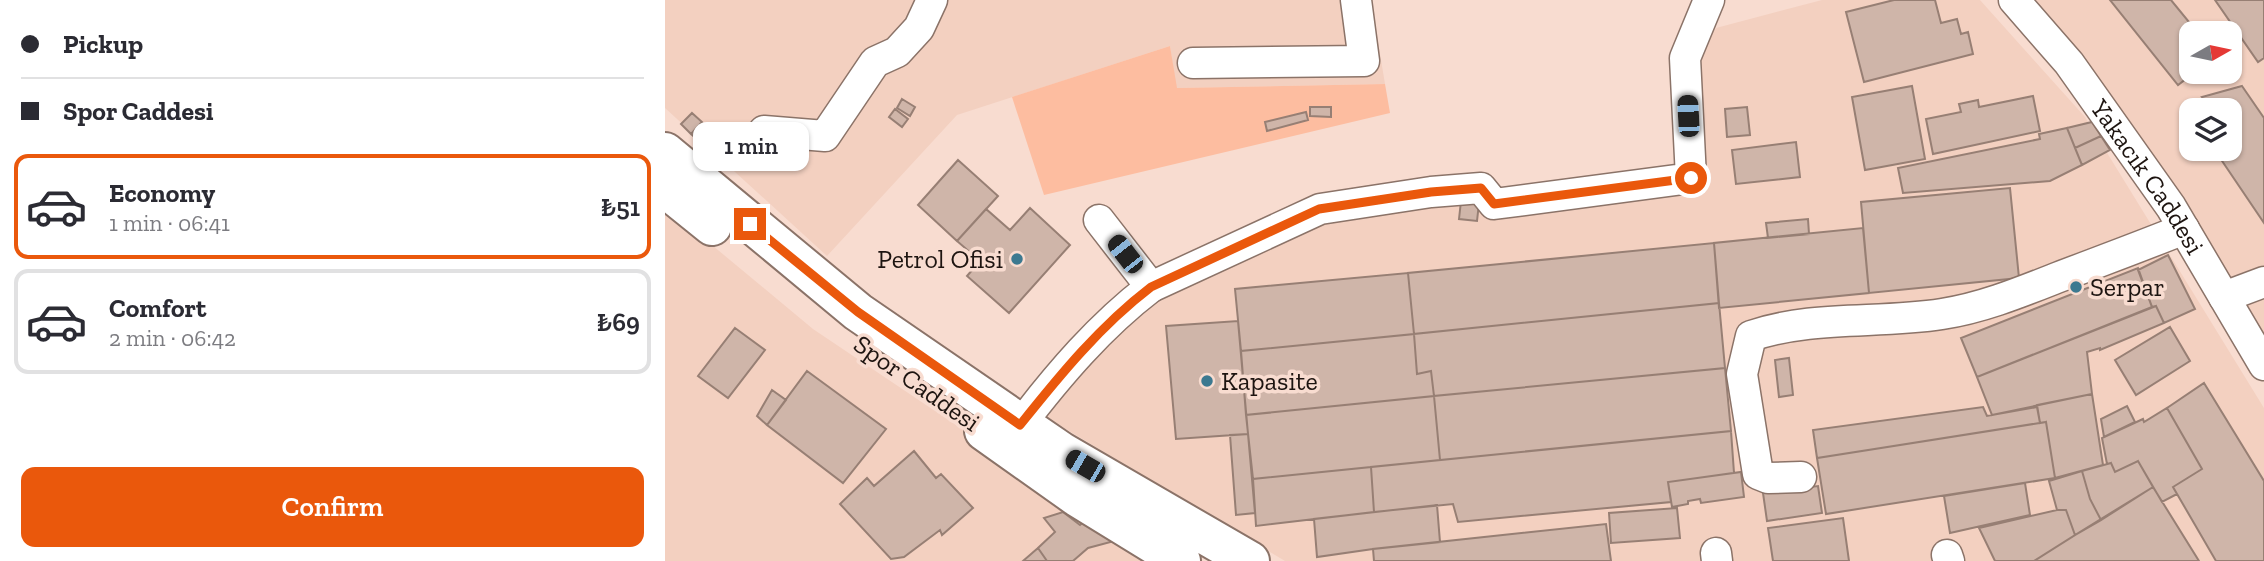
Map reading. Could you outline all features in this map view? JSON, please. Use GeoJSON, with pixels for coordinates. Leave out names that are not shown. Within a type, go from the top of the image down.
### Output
{"type":"FeatureCollection","features":[{"type":"Feature","properties":{"kind":"main road","name":"Spor Caddesi"},"geometry":{"type":"LineString","coordinates":[[665,152],[858,312],[1062,452],[1250,561]]}},
{"type":"Feature","properties":{"kind":"main road","name":"Spor Caddesi"},"geometry":{"type":"LineString","coordinates":[[665,188],[842,330],[1076,497],[1181,561]]}},
{"type":"Feature","properties":{"kind":"street"},"geometry":{"type":"LineString","coordinates":[[764,131],[825,136],[874,62],[897,52],[919,28],[932,0]]}},
{"type":"Feature","properties":{"kind":"street"},"geometry":{"type":"LineString","coordinates":[[1193,63],[1364,61],[1356,0]]}},
{"type":"Feature","properties":{"kind":"street"},"geometry":{"type":"LineString","coordinates":[[1020,425],[1070,361],[1132,301],[1151,287],[1319,209],[1431,192],[1481,188],[1494,204],[1691,178],[1685,58],[1709,0]]}},
{"type":"Feature","properties":{"kind":"street","name":"Yakacık Caddesi"},"geometry":{"type":"LineString","coordinates":[[2014,0],[2070,63],[2171,207],[2264,365]]}},
{"type":"Feature","properties":{"kind":"street"},"geometry":{"type":"LineString","coordinates":[[1099,220],[1151,287]]}},
{"type":"Feature","properties":{"kind":"street"},"geometry":{"type":"LineString","coordinates":[[1801,477],[1768,478],[1758,474],[1742,374],[1751,336],[1771,329],[1941,314],[1979,305],[2013,295],[2184,229]]}},
{"type":"Feature","properties":{"kind":"street"},"geometry":{"type":"LineString","coordinates":[[2224,297],[2264,282]]}},
{"type":"Feature","properties":{"kind":"shaded area"},"geometry":{"type":"Polygon","coordinates":[[[665,0],[1371,0],[1385,84],[1176,88],[1170,46],[957,115],[827,256],[665,108],[665,0]]]}},
{"type":"Feature","properties":{"kind":"shaded area"},"geometry":{"type":"Polygon","coordinates":[[[1822,0],[1980,0],[2085,117],[2264,408],[2264,561],[1285,561],[1041,414],[1140,311],[1322,220],[1437,202],[1486,201],[1489,217],[1700,190],[1691,67],[1716,28],[1822,0]]]}},
{"type":"Feature","properties":{"kind":"shaded area"},"geometry":{"type":"Polygon","coordinates":[[[2029,0],[2264,0],[2264,335],[2085,58],[2029,0]]]}},
{"type":"Feature","properties":{"kind":"shaded area"},"geometry":{"type":"Polygon","coordinates":[[[1170,46],[1177,88],[1385,84],[1390,113],[1044,195],[1012,97],[1170,46]]]}},
{"type":"Feature","properties":{"kind":"shaded area"},"geometry":{"type":"Polygon","coordinates":[[[665,206],[813,329],[1158,561],[665,561],[665,206]]]}},
{"type":"Feature","properties":{"kind":"building"},"geometry":{"type":"Polygon","coordinates":[[[1894,0],[1935,0],[1941,23],[1957,19],[1961,34],[1968,32],[1973,54],[1864,82],[1846,12],[1894,0]]]}},
{"type":"Feature","properties":{"kind":"building"},"geometry":{"type":"Polygon","coordinates":[[[2110,0],[2171,0],[2188,21],[2179,21],[2178,85],[2110,0]]]}},
{"type":"Feature","properties":{"kind":"building"},"geometry":{"type":"Polygon","coordinates":[[[2215,0],[2264,0],[2264,58],[2258,62],[2242,39],[2242,21],[2230,21],[2215,0]]]}},
{"type":"Feature","properties":{"kind":"building"},"geometry":{"type":"Polygon","coordinates":[[[1912,86],[1925,159],[1865,170],[1852,97],[1912,86]]]}},
{"type":"Feature","properties":{"kind":"building"},"geometry":{"type":"Polygon","coordinates":[[[2242,86],[2264,118],[2264,223],[2222,161],[2242,161],[2242,98],[2202,97],[2242,86]]]}},
{"type":"Feature","properties":{"kind":"building"},"geometry":{"type":"Polygon","coordinates":[[[2033,96],[2040,131],[1933,154],[1926,119],[1961,112],[1959,104],[1978,100],[1979,107],[2033,96]]]}},
{"type":"Feature","properties":{"kind":"building"},"geometry":{"type":"Polygon","coordinates":[[[902,99],[915,107],[910,116],[897,108],[902,99]]]}},
{"type":"Feature","properties":{"kind":"building"},"geometry":{"type":"Polygon","coordinates":[[[1310,107],[1331,107],[1331,117],[1310,116],[1310,107]]]}},
{"type":"Feature","properties":{"kind":"building"},"geometry":{"type":"Polygon","coordinates":[[[1747,107],[1750,135],[1727,137],[1725,109],[1747,107]]]}},
{"type":"Feature","properties":{"kind":"building"},"geometry":{"type":"Polygon","coordinates":[[[895,109],[908,119],[902,127],[889,117],[895,109]]]}},
{"type":"Feature","properties":{"kind":"building"},"geometry":{"type":"Polygon","coordinates":[[[1306,112],[1308,120],[1267,131],[1265,122],[1306,112]]]}},
{"type":"Feature","properties":{"kind":"building"},"geometry":{"type":"Polygon","coordinates":[[[692,113],[702,122],[691,134],[681,124],[692,113]]]}},
{"type":"Feature","properties":{"kind":"building"},"geometry":{"type":"Polygon","coordinates":[[[2092,122],[2101,136],[2075,148],[2067,128],[2092,122]]]}},
{"type":"Feature","properties":{"kind":"building"},"geometry":{"type":"Polygon","coordinates":[[[699,126],[715,140],[708,149],[691,134],[699,126]]]}},
{"type":"Feature","properties":{"kind":"building"},"geometry":{"type":"Polygon","coordinates":[[[2067,128],[2082,165],[2050,181],[1903,193],[1898,168],[2040,139],[2039,134],[2067,128]]]}},
{"type":"Feature","properties":{"kind":"building"},"geometry":{"type":"Polygon","coordinates":[[[2101,136],[2110,150],[2082,165],[2075,148],[2101,136]]]}},
{"type":"Feature","properties":{"kind":"building"},"geometry":{"type":"Polygon","coordinates":[[[1796,142],[1800,177],[1736,184],[1732,150],[1796,142]]]}},
{"type":"Feature","properties":{"kind":"building"},"geometry":{"type":"Polygon","coordinates":[[[958,160],[998,196],[957,241],[918,205],[958,160]]]}},
{"type":"Feature","properties":{"kind":"building"},"geometry":{"type":"Polygon","coordinates":[[[2010,188],[2019,278],[1869,293],[1861,202],[2010,188]]]}},
{"type":"Feature","properties":{"kind":"building"},"geometry":{"type":"Polygon","coordinates":[[[1461,201],[1479,203],[1477,221],[1459,219],[1461,201]]]}},
{"type":"Feature","properties":{"kind":"building"},"geometry":{"type":"Polygon","coordinates":[[[1030,208],[1070,245],[1009,313],[967,276],[980,261],[957,241],[986,209],[1010,230],[1030,208]]]}},
{"type":"Feature","properties":{"kind":"building"},"geometry":{"type":"Polygon","coordinates":[[[1808,219],[1809,234],[1768,238],[1766,223],[1808,219]]]}},
{"type":"Feature","properties":{"kind":"building"},"geometry":{"type":"Polygon","coordinates":[[[1863,228],[1869,293],[1719,308],[1714,243],[1863,228]]]}},
{"type":"Feature","properties":{"kind":"building"},"geometry":{"type":"Polygon","coordinates":[[[1714,243],[1719,303],[1414,334],[1408,273],[1714,243]]]}},
{"type":"Feature","properties":{"kind":"building"},"geometry":{"type":"Polygon","coordinates":[[[2168,255],[2195,309],[2164,323],[2156,306],[2152,307],[2138,270],[2168,255]]]}},
{"type":"Feature","properties":{"kind":"building"},"geometry":{"type":"Polygon","coordinates":[[[2138,268],[2152,307],[1977,377],[1961,338],[2138,268]]]}},
{"type":"Feature","properties":{"kind":"building"},"geometry":{"type":"Polygon","coordinates":[[[1408,273],[1414,334],[1241,351],[1235,289],[1408,273]]]}},
{"type":"Feature","properties":{"kind":"building"},"geometry":{"type":"Polygon","coordinates":[[[1719,303],[1725,368],[1434,396],[1431,371],[1417,374],[1414,334],[1719,303]]]}},
{"type":"Feature","properties":{"kind":"building"},"geometry":{"type":"Polygon","coordinates":[[[2156,306],[2164,323],[2100,350],[2087,352],[2092,394],[1992,415],[1977,377],[2156,306]]]}},
{"type":"Feature","properties":{"kind":"building"},"geometry":{"type":"Polygon","coordinates":[[[1238,321],[1248,434],[1176,439],[1166,326],[1238,321]]]}},
{"type":"Feature","properties":{"kind":"building"},"geometry":{"type":"Polygon","coordinates":[[[2170,327],[2190,361],[2136,395],[2115,360],[2170,327]]]}},
{"type":"Feature","properties":{"kind":"building"},"geometry":{"type":"Polygon","coordinates":[[[735,328],[765,350],[728,398],[698,376],[735,328]]]}},
{"type":"Feature","properties":{"kind":"building"},"geometry":{"type":"Polygon","coordinates":[[[1414,334],[1417,374],[1431,371],[1434,396],[1246,415],[1241,351],[1414,334]]]}},
{"type":"Feature","properties":{"kind":"building"},"geometry":{"type":"Polygon","coordinates":[[[1789,358],[1793,395],[1779,397],[1775,360],[1789,358]]]}},
{"type":"Feature","properties":{"kind":"building"},"geometry":{"type":"Polygon","coordinates":[[[1725,368],[1731,431],[1440,460],[1434,396],[1725,368]]]}},
{"type":"Feature","properties":{"kind":"building"},"geometry":{"type":"Polygon","coordinates":[[[807,371],[886,429],[843,483],[767,425],[807,371]]]}},
{"type":"Feature","properties":{"kind":"building"},"geometry":{"type":"Polygon","coordinates":[[[2204,383],[2264,481],[2264,561],[2216,561],[2173,487],[2202,469],[2167,408],[2204,383]]]}},
{"type":"Feature","properties":{"kind":"building"},"geometry":{"type":"Polygon","coordinates":[[[772,390],[786,400],[767,425],[757,416],[772,390]]]}},
{"type":"Feature","properties":{"kind":"building"},"geometry":{"type":"Polygon","coordinates":[[[2092,394],[2103,465],[2055,478],[2046,422],[2040,423],[2037,405],[2092,394]]]}},
{"type":"Feature","properties":{"kind":"building"},"geometry":{"type":"Polygon","coordinates":[[[1434,396],[1440,460],[1253,479],[1246,415],[1434,396]]]}},
{"type":"Feature","properties":{"kind":"building"},"geometry":{"type":"Polygon","coordinates":[[[2127,406],[2135,422],[2104,437],[2101,419],[2127,406]]]}},
{"type":"Feature","properties":{"kind":"building"},"geometry":{"type":"Polygon","coordinates":[[[1983,407],[1987,416],[2037,407],[2040,423],[1817,458],[1813,430],[1983,407]]]}},
{"type":"Feature","properties":{"kind":"building"},"geometry":{"type":"Polygon","coordinates":[[[2167,408],[2202,469],[2173,487],[2177,494],[2162,502],[2138,461],[2115,472],[2111,463],[2107,464],[2102,438],[2143,419],[2144,422],[2167,408]]]}},
{"type":"Feature","properties":{"kind":"building"},"geometry":{"type":"Polygon","coordinates":[[[2046,422],[2055,478],[1826,514],[1817,458],[2046,422]]]}},
{"type":"Feature","properties":{"kind":"building"},"geometry":{"type":"Polygon","coordinates":[[[1731,431],[1734,473],[1668,482],[1671,502],[1458,522],[1453,504],[1374,512],[1371,467],[1731,431]]]}},
{"type":"Feature","properties":{"kind":"building"},"geometry":{"type":"Polygon","coordinates":[[[1248,434],[1255,513],[1236,515],[1230,435],[1248,434]]]}},
{"type":"Feature","properties":{"kind":"building"},"geometry":{"type":"Polygon","coordinates":[[[914,451],[936,478],[941,474],[973,508],[942,535],[940,530],[904,557],[891,559],[840,504],[867,478],[874,486],[914,451]]]}},
{"type":"Feature","properties":{"kind":"building"},"geometry":{"type":"Polygon","coordinates":[[[2138,461],[2153,487],[2101,520],[2090,499],[2082,471],[2111,463],[2115,472],[2138,461]]]}},
{"type":"Feature","properties":{"kind":"building"},"geometry":{"type":"Polygon","coordinates":[[[1371,467],[1374,512],[1256,526],[1253,479],[1371,467]]]}},
{"type":"Feature","properties":{"kind":"building"},"geometry":{"type":"Polygon","coordinates":[[[2082,471],[2090,499],[2101,520],[2075,535],[2066,510],[2057,510],[2049,481],[2082,471]]]}},
{"type":"Feature","properties":{"kind":"building"},"geometry":{"type":"Polygon","coordinates":[[[1741,472],[1744,497],[1701,503],[1700,499],[1672,507],[1668,482],[1741,472]]]}},
{"type":"Feature","properties":{"kind":"building"},"geometry":{"type":"Polygon","coordinates":[[[2025,483],[2030,515],[1950,533],[1944,496],[2025,483]]]}},
{"type":"Feature","properties":{"kind":"building"},"geometry":{"type":"Polygon","coordinates":[[[1818,486],[1822,513],[1767,521],[1763,493],[1818,486]]]}},
{"type":"Feature","properties":{"kind":"building"},"geometry":{"type":"Polygon","coordinates":[[[2153,487],[2199,561],[2034,561],[2075,535],[2153,487]]]}},
{"type":"Feature","properties":{"kind":"building"},"geometry":{"type":"Polygon","coordinates":[[[1437,505],[1440,542],[1317,557],[1314,519],[1437,505]]]}},
{"type":"Feature","properties":{"kind":"building"},"geometry":{"type":"Polygon","coordinates":[[[1677,508],[1680,538],[1611,543],[1609,513],[1677,508]]]}},
{"type":"Feature","properties":{"kind":"building"},"geometry":{"type":"Polygon","coordinates":[[[2066,510],[2075,535],[2034,561],[1995,561],[1979,528],[2066,510]]]}},
{"type":"Feature","properties":{"kind":"building"},"geometry":{"type":"Polygon","coordinates":[[[1063,512],[1080,525],[1088,518],[1122,539],[1088,548],[1073,561],[1047,561],[1038,548],[1055,532],[1044,518],[1063,512]]]}},
{"type":"Feature","properties":{"kind":"building"},"geometry":{"type":"Polygon","coordinates":[[[1843,518],[1849,561],[1773,561],[1768,528],[1843,518]]]}},
{"type":"Feature","properties":{"kind":"building"},"geometry":{"type":"Polygon","coordinates":[[[1606,524],[1611,561],[1374,561],[1373,549],[1606,524]]]}},
{"type":"Feature","properties":{"kind":"building"},"geometry":{"type":"Polygon","coordinates":[[[1038,548],[1047,561],[1023,561],[1038,548]]]}},
{"type":"Feature","properties":{"kind":"place","name":"Petrol Ofisi"},"geometry":{"type":"Point","coordinates":[1017,259]}},
{"type":"Feature","properties":{"kind":"place","name":"Serpar"},"geometry":{"type":"Point","coordinates":[2076,287]}},
{"type":"Feature","properties":{"kind":"place","name":"Kapasite"},"geometry":{"type":"Point","coordinates":[1207,381]}},
{"type":"Feature","properties":{"kind":"route"},"geometry":{"type":"LineString","coordinates":[[750,224],[858,312],[1020,425],[1070,361],[1132,301],[1151,287],[1319,209],[1431,192],[1481,188],[1494,204],[1691,178]]}}]}
